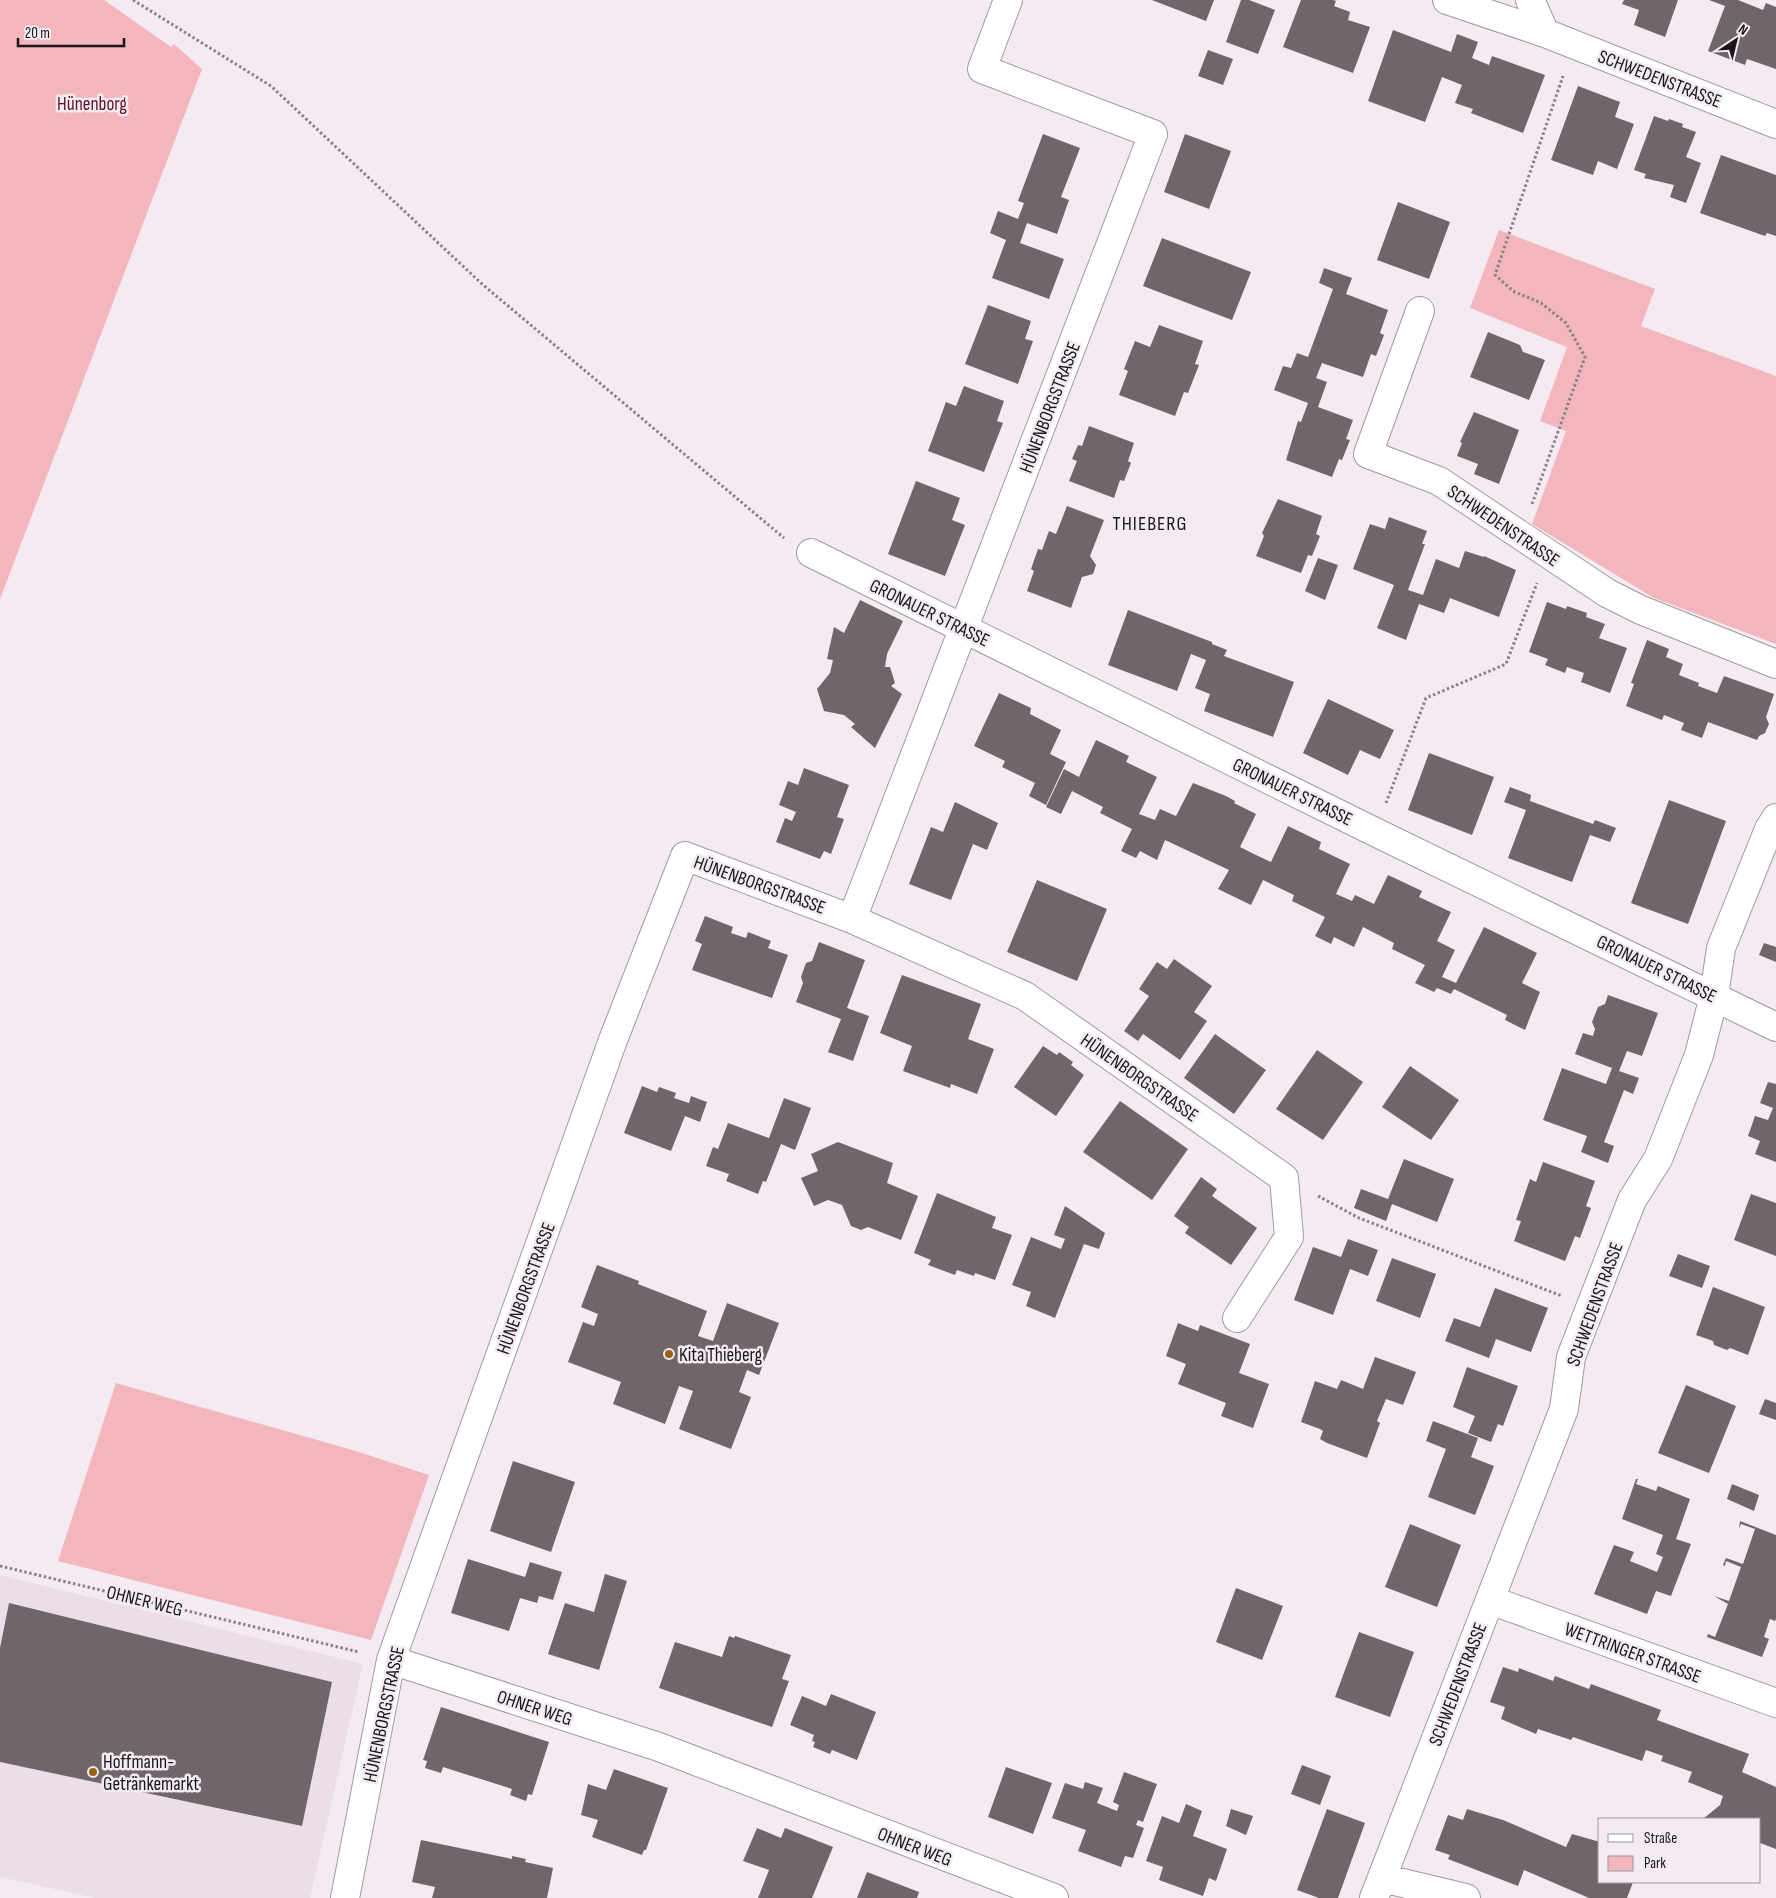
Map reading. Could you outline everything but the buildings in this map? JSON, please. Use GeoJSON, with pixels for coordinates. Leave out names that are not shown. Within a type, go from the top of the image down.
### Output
{"type":"FeatureCollection","features":[{"type":"Feature","properties":{"kind":"street","name":"HÜNENBORGSTRASSE"},"geometry":{"type":"LineString","coordinates":[[852,918],[1153,134],[982,68],[1008,0]]}},
{"type":"Feature","properties":{"kind":"street","name":"SCHWEDENSTRASSE"},"geometry":{"type":"LineString","coordinates":[[1447,0],[1545,33],[1776,124]]}},
{"type":"Feature","properties":{"kind":"street"},"geometry":{"type":"LineString","coordinates":[[1530,0],[1545,33]]}},
{"type":"Feature","properties":{"kind":"street","name":"SCHWEDENSTRASSE"},"geometry":{"type":"LineString","coordinates":[[1420,311],[1368,454],[1439,481],[1607,593],[1641,610],[1776,664]]}},
{"type":"Feature","properties":{"kind":"street","name":"GRONAUER STRASSE"},"geometry":{"type":"LineString","coordinates":[[811,553],[1375,832],[1776,1027]]}},
{"type":"Feature","properties":{"kind":"street","name":"SCHWEDENSTRASSE"},"geometry":{"type":"LineString","coordinates":[[1466,1898],[1378,1888],[1564,1409],[1571,1357],[1632,1200],[1658,1159],[1699,1055],[1714,996],[1721,948],[1769,829],[1776,818]]}},
{"type":"Feature","properties":{"kind":"street","name":"HÜNENBORGSTRASSE"},"geometry":{"type":"LineString","coordinates":[[345,1898],[391,1660],[613,1040],[685,856],[852,918],[1025,996],[1284,1178]]}},
{"type":"Feature","properties":{"kind":"street"},"geometry":{"type":"LineString","coordinates":[[1237,1318],[1289,1237],[1284,1178]]}},
{"type":"Feature","properties":{"kind":"street","name":"WETTRINGER STRASSE"},"geometry":{"type":"LineString","coordinates":[[1490,1600],[1776,1703]]}},
{"type":"Feature","properties":{"kind":"street","name":"OHNER WEG"},"geometry":{"type":"LineString","coordinates":[[391,1660],[660,1747],[1054,1898]]}},
{"type":"Feature","properties":{"kind":"path"},"geometry":{"type":"LineString","coordinates":[[134,0],[271,86],[482,284],[779,536],[811,553]]}},
{"type":"Feature","properties":{"kind":"path"},"geometry":{"type":"LineString","coordinates":[[1521,536],[1585,357],[1566,323],[1541,303],[1513,291],[1495,275],[1574,44]]}},
{"type":"Feature","properties":{"kind":"path"},"geometry":{"type":"LineString","coordinates":[[1375,832],[1426,698],[1506,664],[1548,554]]}},
{"type":"Feature","properties":{"kind":"path"},"geometry":{"type":"LineString","coordinates":[[1284,1178],[1359,1218],[1591,1307]]}},
{"type":"Feature","properties":{"kind":"path","name":"OHNER WEG"},"geometry":{"type":"LineString","coordinates":[[0,1566],[391,1660]]}},
{"type":"Feature","properties":{"kind":"shaded area"},"geometry":{"type":"Polygon","coordinates":[[[0,1575],[363,1664],[310,1898],[95,1898],[0,1877],[0,1575]]]}},
{"type":"Feature","properties":{"kind":"green space","name":"Hünenborg"},"geometry":{"type":"Polygon","coordinates":[[[0,0],[104,0],[171,47],[174,44],[202,69],[0,599],[0,0]]]}},
{"type":"Feature","properties":{"kind":"green space"},"geometry":{"type":"Polygon","coordinates":[[[1499,230],[1655,289],[1641,326],[1776,376],[1776,644],[1654,598],[1532,524],[1566,431],[1540,421],[1567,347],[1470,308],[1499,230]]]}},
{"type":"Feature","properties":{"kind":"green space"},"geometry":{"type":"Polygon","coordinates":[[[116,1383],[356,1451],[429,1475],[371,1640],[58,1561],[116,1383]]]}},
{"type":"Feature","properties":{"kind":"place","name":"Kita Thieberg"},"geometry":{"type":"Point","coordinates":[669,1354]}},
{"type":"Feature","properties":{"kind":"place","name":"Hoffmann- Getränkemarkt"},"geometry":{"type":"Point","coordinates":[93,1772]}},
{"type":"Feature","properties":{"kind":"district","name":"THIEBERG"},"geometry":{"type":"Point","coordinates":[1150,523]}}]}
